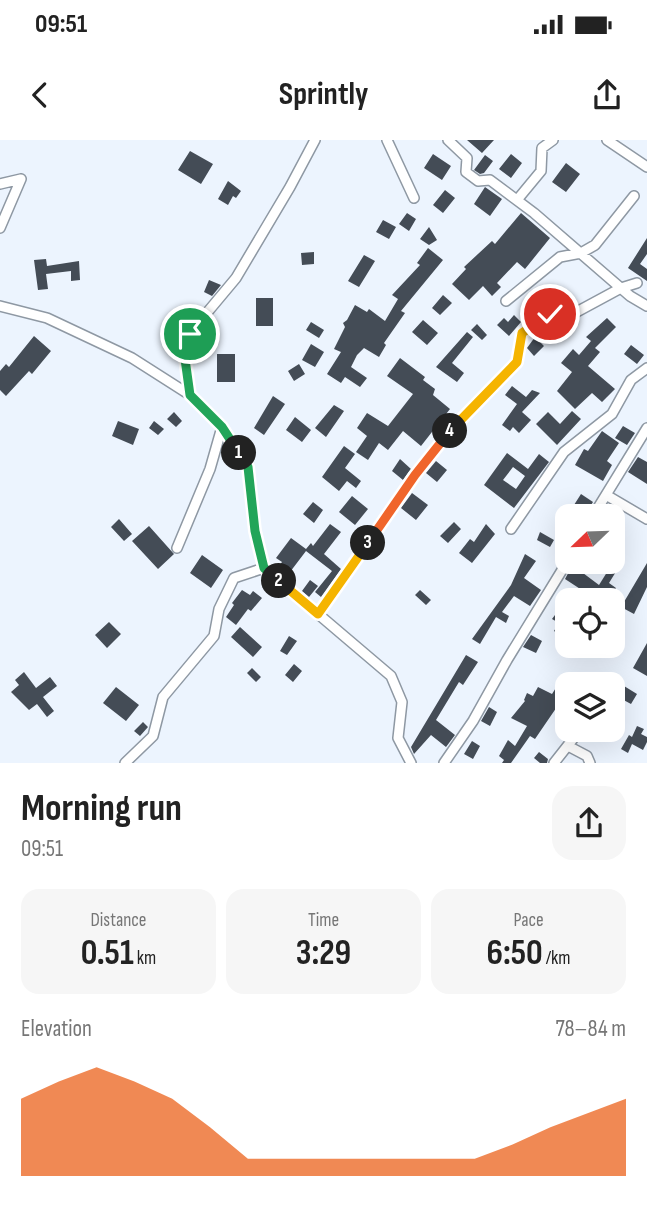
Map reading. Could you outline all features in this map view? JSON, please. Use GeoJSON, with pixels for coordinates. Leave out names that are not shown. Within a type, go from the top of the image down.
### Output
{"type":"FeatureCollection","features":[{"type":"Feature","properties":{"kind":"street"},"geometry":{"type":"LineString","coordinates":[[190,395],[185,359],[190,334],[236,278],[316,140]]}},
{"type":"Feature","properties":{"kind":"street"},"geometry":{"type":"LineString","coordinates":[[387,140],[414,198]]}},
{"type":"Feature","properties":{"kind":"street"},"geometry":{"type":"LineString","coordinates":[[448,140],[467,158],[466,172],[478,181],[489,180],[517,200],[621,288],[647,306]]}},
{"type":"Feature","properties":{"kind":"street"},"geometry":{"type":"LineString","coordinates":[[517,200],[541,171],[542,148],[553,140]]}},
{"type":"Feature","properties":{"kind":"street"},"geometry":{"type":"LineString","coordinates":[[607,140],[647,167]]}},
{"type":"Feature","properties":{"kind":"street"},"geometry":{"type":"LineString","coordinates":[[0,184],[21,179],[0,228]]}},
{"type":"Feature","properties":{"kind":"street"},"geometry":{"type":"LineString","coordinates":[[506,302],[559,257],[581,253],[595,245],[634,196]]}},
{"type":"Feature","properties":{"kind":"street"},"geometry":{"type":"LineString","coordinates":[[318,614],[415,475],[451,430],[517,362],[522,333],[550,314],[571,315],[621,288],[637,283]]}},
{"type":"Feature","properties":{"kind":"street"},"geometry":{"type":"LineString","coordinates":[[0,306],[47,318],[132,358],[190,395],[222,427],[248,467],[255,531],[264,568],[391,677],[402,702],[398,737],[411,763]]}},
{"type":"Feature","properties":{"kind":"street"},"geometry":{"type":"LineString","coordinates":[[511,529],[564,453],[612,414],[631,380],[647,368]]}},
{"type":"Feature","properties":{"kind":"street"},"geometry":{"type":"LineString","coordinates":[[177,548],[210,469],[222,427]]}},
{"type":"Feature","properties":{"kind":"street"},"geometry":{"type":"LineString","coordinates":[[600,504],[647,428]]}},
{"type":"Feature","properties":{"kind":"street"},"geometry":{"type":"LineString","coordinates":[[606,495],[647,519]]}},
{"type":"Feature","properties":{"kind":"street"},"geometry":{"type":"LineString","coordinates":[[125,763],[153,736],[163,697],[214,636],[219,610],[234,578],[264,568]]}},
{"type":"Feature","properties":{"kind":"street"},"geometry":{"type":"LineString","coordinates":[[443,763],[473,721],[560,574]]}},
{"type":"Feature","properties":{"kind":"street"},"geometry":{"type":"LineString","coordinates":[[554,763],[571,742]]}},
{"type":"Feature","properties":{"kind":"street"},"geometry":{"type":"LineString","coordinates":[[568,746],[587,756],[590,763]]}},
{"type":"Feature","properties":{"kind":"building"},"geometry":{"type":"Polygon","coordinates":[[[467,140],[494,140],[482,153],[467,140]]]}},
{"type":"Feature","properties":{"kind":"building"},"geometry":{"type":"Polygon","coordinates":[[[190,151],[213,164],[201,184],[178,170],[190,151]]]}},
{"type":"Feature","properties":{"kind":"building"},"geometry":{"type":"Polygon","coordinates":[[[433,154],[451,166],[442,180],[424,168],[433,154]]]}},
{"type":"Feature","properties":{"kind":"building"},"geometry":{"type":"Polygon","coordinates":[[[511,154],[522,163],[511,178],[499,169],[511,154]]]}},
{"type":"Feature","properties":{"kind":"building"},"geometry":{"type":"Polygon","coordinates":[[[485,155],[493,161],[484,173],[480,174],[474,170],[485,155]]]}},
{"type":"Feature","properties":{"kind":"building"},"geometry":{"type":"Polygon","coordinates":[[[566,163],[580,174],[566,192],[552,182],[566,163]]]}},
{"type":"Feature","properties":{"kind":"building"},"geometry":{"type":"Polygon","coordinates":[[[228,181],[241,191],[236,198],[233,196],[228,205],[218,199],[228,181]]]}},
{"type":"Feature","properties":{"kind":"building"},"geometry":{"type":"Polygon","coordinates":[[[485,187],[502,199],[490,216],[474,204],[485,187]]]}},
{"type":"Feature","properties":{"kind":"building"},"geometry":{"type":"Polygon","coordinates":[[[445,190],[455,198],[443,213],[433,205],[445,190]]]}},
{"type":"Feature","properties":{"kind":"building"},"geometry":{"type":"Polygon","coordinates":[[[407,213],[416,219],[409,231],[399,224],[407,213]]]}},
{"type":"Feature","properties":{"kind":"building"},"geometry":{"type":"Polygon","coordinates":[[[521,213],[550,238],[525,269],[517,262],[497,283],[501,287],[492,296],[483,286],[469,300],[452,284],[466,269],[464,267],[492,241],[495,244],[521,213]]]}},
{"type":"Feature","properties":{"kind":"building"},"geometry":{"type":"Polygon","coordinates":[[[383,220],[396,227],[389,239],[376,232],[383,220]]]}},
{"type":"Feature","properties":{"kind":"building"},"geometry":{"type":"Polygon","coordinates":[[[429,227],[437,240],[429,245],[420,239],[429,227]]]}},
{"type":"Feature","properties":{"kind":"building"},"geometry":{"type":"Polygon","coordinates":[[[647,238],[647,254],[640,264],[647,269],[647,281],[628,268],[647,238]]]}},
{"type":"Feature","properties":{"kind":"building"},"geometry":{"type":"Polygon","coordinates":[[[428,248],[443,260],[401,311],[405,313],[384,343],[386,345],[379,357],[364,348],[357,355],[351,367],[367,378],[360,387],[345,377],[341,383],[327,374],[341,352],[334,349],[345,327],[343,323],[355,305],[367,312],[369,309],[385,321],[398,299],[392,295],[420,265],[417,263],[428,248]]]}},
{"type":"Feature","properties":{"kind":"building"},"geometry":{"type":"Polygon","coordinates":[[[314,252],[314,264],[302,265],[301,253],[314,252]]]}},
{"type":"Feature","properties":{"kind":"building"},"geometry":{"type":"Polygon","coordinates":[[[364,255],[375,261],[359,287],[348,281],[364,255]]]}},
{"type":"Feature","properties":{"kind":"building"},"geometry":{"type":"Polygon","coordinates":[[[46,259],[47,266],[79,261],[80,280],[71,281],[71,271],[46,274],[48,289],[38,290],[34,260],[46,259]]]}},
{"type":"Feature","properties":{"kind":"building"},"geometry":{"type":"Polygon","coordinates":[[[209,280],[221,285],[212,296],[204,292],[209,280]]]}},
{"type":"Feature","properties":{"kind":"building"},"geometry":{"type":"Polygon","coordinates":[[[443,295],[452,303],[440,315],[432,308],[443,295]]]}},
{"type":"Feature","properties":{"kind":"building"},"geometry":{"type":"Polygon","coordinates":[[[256,298],[273,298],[273,326],[256,326],[256,298]]]}},
{"type":"Feature","properties":{"kind":"building"},"geometry":{"type":"Polygon","coordinates":[[[514,315],[521,322],[509,336],[497,325],[504,318],[508,322],[514,315]]]}},
{"type":"Feature","properties":{"kind":"building"},"geometry":{"type":"Polygon","coordinates":[[[607,318],[616,327],[595,348],[600,352],[588,366],[615,389],[602,402],[592,393],[575,409],[557,391],[572,372],[561,363],[573,349],[579,355],[591,341],[586,337],[607,318]]]}},
{"type":"Feature","properties":{"kind":"building"},"geometry":{"type":"Polygon","coordinates":[[[423,320],[438,333],[427,345],[412,332],[423,320]]]}},
{"type":"Feature","properties":{"kind":"building"},"geometry":{"type":"Polygon","coordinates":[[[311,322],[324,330],[319,338],[306,330],[311,322]]]}},
{"type":"Feature","properties":{"kind":"building"},"geometry":{"type":"Polygon","coordinates":[[[477,324],[487,335],[482,340],[471,330],[477,324]]]}},
{"type":"Feature","properties":{"kind":"building"},"geometry":{"type":"Polygon","coordinates":[[[467,332],[473,337],[452,363],[464,373],[457,382],[436,367],[467,332]]]}},
{"type":"Feature","properties":{"kind":"building"},"geometry":{"type":"Polygon","coordinates":[[[34,336],[51,351],[32,374],[29,371],[6,396],[0,390],[0,371],[6,364],[9,367],[34,336]]]}},
{"type":"Feature","properties":{"kind":"building"},"geometry":{"type":"Polygon","coordinates":[[[535,337],[544,346],[534,356],[527,348],[535,337]]]}},
{"type":"Feature","properties":{"kind":"building"},"geometry":{"type":"Polygon","coordinates":[[[311,344],[324,352],[315,367],[302,360],[311,344]]]}},
{"type":"Feature","properties":{"kind":"building"},"geometry":{"type":"Polygon","coordinates":[[[631,345],[644,355],[637,364],[624,354],[631,345]]]}},
{"type":"Feature","properties":{"kind":"building"},"geometry":{"type":"Polygon","coordinates":[[[217,354],[235,354],[235,382],[217,382],[217,354]]]}},
{"type":"Feature","properties":{"kind":"building"},"geometry":{"type":"Polygon","coordinates":[[[400,358],[425,377],[423,380],[435,389],[433,395],[450,409],[421,446],[403,431],[388,450],[379,443],[368,460],[356,452],[367,436],[357,428],[367,413],[388,426],[413,394],[387,376],[400,358]]]}},
{"type":"Feature","properties":{"kind":"building"},"geometry":{"type":"Polygon","coordinates":[[[299,364],[305,374],[294,381],[288,371],[299,364]]]}},
{"type":"Feature","properties":{"kind":"building"},"geometry":{"type":"Polygon","coordinates":[[[512,386],[526,397],[532,390],[540,393],[522,412],[531,420],[519,433],[513,427],[510,431],[502,425],[517,404],[505,395],[512,386]]]}},
{"type":"Feature","properties":{"kind":"building"},"geometry":{"type":"Polygon","coordinates":[[[273,396],[285,404],[264,435],[254,428],[273,396]]]}},
{"type":"Feature","properties":{"kind":"building"},"geometry":{"type":"Polygon","coordinates":[[[334,405],[344,411],[326,437],[315,428],[334,405]]]}},
{"type":"Feature","properties":{"kind":"building"},"geometry":{"type":"Polygon","coordinates":[[[572,411],[581,419],[557,445],[536,424],[548,412],[560,424],[572,411]]]}},
{"type":"Feature","properties":{"kind":"building"},"geometry":{"type":"Polygon","coordinates":[[[174,412],[182,421],[176,427],[167,419],[174,412]]]}},
{"type":"Feature","properties":{"kind":"building"},"geometry":{"type":"Polygon","coordinates":[[[295,417],[311,430],[302,442],[286,430],[295,417]]]}},
{"type":"Feature","properties":{"kind":"building"},"geometry":{"type":"Polygon","coordinates":[[[118,421],[139,429],[133,445],[112,436],[118,421]]]}},
{"type":"Feature","properties":{"kind":"building"},"geometry":{"type":"Polygon","coordinates":[[[154,421],[164,429],[158,435],[149,428],[154,421]]]}},
{"type":"Feature","properties":{"kind":"building"},"geometry":{"type":"Polygon","coordinates":[[[623,426],[635,433],[627,445],[615,438],[623,426]]]}},
{"type":"Feature","properties":{"kind":"building"},"geometry":{"type":"Polygon","coordinates":[[[602,431],[619,443],[607,461],[612,465],[603,481],[575,465],[584,449],[588,451],[602,431]]]}},
{"type":"Feature","properties":{"kind":"building"},"geometry":{"type":"Polygon","coordinates":[[[344,446],[355,454],[345,468],[361,481],[356,488],[347,481],[339,491],[322,477],[344,446]]]}},
{"type":"Feature","properties":{"kind":"building"},"geometry":{"type":"Polygon","coordinates":[[[507,453],[528,469],[539,454],[549,462],[514,508],[484,485],[507,453]],[[513,467],[503,480],[516,489],[525,476],[513,467]]]}},
{"type":"Feature","properties":{"kind":"building"},"geometry":{"type":"Polygon","coordinates":[[[638,457],[647,462],[647,484],[628,472],[638,457]]]}},
{"type":"Feature","properties":{"kind":"building"},"geometry":{"type":"Polygon","coordinates":[[[400,459],[411,469],[403,480],[392,471],[400,459]]]}},
{"type":"Feature","properties":{"kind":"building"},"geometry":{"type":"Polygon","coordinates":[[[436,461],[447,470],[437,482],[426,473],[436,461]]]}},
{"type":"Feature","properties":{"kind":"building"},"geometry":{"type":"Polygon","coordinates":[[[412,493],[428,505],[416,520],[401,508],[412,493]]]}},
{"type":"Feature","properties":{"kind":"building"},"geometry":{"type":"Polygon","coordinates":[[[581,494],[593,502],[592,504],[575,504],[581,494]]]}},
{"type":"Feature","properties":{"kind":"building"},"geometry":{"type":"Polygon","coordinates":[[[352,496],[368,509],[355,525],[339,512],[352,496]]]}},
{"type":"Feature","properties":{"kind":"building"},"geometry":{"type":"Polygon","coordinates":[[[313,502],[323,510],[314,523],[303,514],[313,502]]]}},
{"type":"Feature","properties":{"kind":"building"},"geometry":{"type":"Polygon","coordinates":[[[119,519],[132,534],[124,541],[111,527],[119,519]]]}},
{"type":"Feature","properties":{"kind":"building"},"geometry":{"type":"Polygon","coordinates":[[[454,522],[461,529],[448,543],[440,536],[454,522]]]}},
{"type":"Feature","properties":{"kind":"building"},"geometry":{"type":"Polygon","coordinates":[[[330,524],[341,532],[324,554],[341,569],[321,597],[315,592],[332,571],[306,551],[287,576],[277,569],[282,562],[276,558],[291,538],[306,549],[311,543],[313,546],[330,524]]]}},
{"type":"Feature","properties":{"kind":"building"},"geometry":{"type":"Polygon","coordinates":[[[486,524],[495,534],[472,563],[459,553],[470,539],[474,542],[486,524]]]}},
{"type":"Feature","properties":{"kind":"building"},"geometry":{"type":"Polygon","coordinates":[[[149,526],[174,554],[158,569],[132,541],[149,526]]]}},
{"type":"Feature","properties":{"kind":"building"},"geometry":{"type":"Polygon","coordinates":[[[540,532],[554,540],[550,547],[537,540],[540,532]]]}},
{"type":"Feature","properties":{"kind":"building"},"geometry":{"type":"Polygon","coordinates":[[[525,554],[536,561],[524,578],[541,590],[530,606],[514,596],[502,612],[509,616],[506,623],[496,617],[480,644],[472,639],[511,585],[525,554]]]}},
{"type":"Feature","properties":{"kind":"building"},"geometry":{"type":"Polygon","coordinates":[[[202,555],[223,570],[211,588],[190,573],[202,555]]]}},
{"type":"Feature","properties":{"kind":"building"},"geometry":{"type":"Polygon","coordinates":[[[647,563],[647,587],[634,614],[625,609],[625,600],[647,563]]]}},
{"type":"Feature","properties":{"kind":"building"},"geometry":{"type":"Polygon","coordinates":[[[568,574],[584,574],[599,585],[606,574],[615,574],[609,583],[616,588],[579,588],[565,579],[568,574]]]}},
{"type":"Feature","properties":{"kind":"building"},"geometry":{"type":"Polygon","coordinates":[[[310,580],[318,586],[309,597],[302,591],[310,580]]]}},
{"type":"Feature","properties":{"kind":"building"},"geometry":{"type":"Polygon","coordinates":[[[242,590],[250,595],[253,591],[262,598],[251,611],[248,609],[236,625],[226,617],[242,590]]]}},
{"type":"Feature","properties":{"kind":"building"},"geometry":{"type":"Polygon","coordinates":[[[420,590],[431,600],[426,605],[415,595],[420,590]]]}},
{"type":"Feature","properties":{"kind":"building"},"geometry":{"type":"Polygon","coordinates":[[[109,622],[121,634],[107,648],[95,635],[109,622]]]}},
{"type":"Feature","properties":{"kind":"building"},"geometry":{"type":"Polygon","coordinates":[[[240,627],[262,647],[253,657],[231,637],[240,627]]]}},
{"type":"Feature","properties":{"kind":"building"},"geometry":{"type":"Polygon","coordinates":[[[531,635],[542,641],[536,653],[523,647],[531,635]]]}},
{"type":"Feature","properties":{"kind":"building"},"geometry":{"type":"Polygon","coordinates":[[[289,636],[297,641],[287,655],[280,651],[289,636]]]}},
{"type":"Feature","properties":{"kind":"building"},"geometry":{"type":"Polygon","coordinates":[[[647,643],[647,676],[633,668],[647,643]]]}},
{"type":"Feature","properties":{"kind":"building"},"geometry":{"type":"Polygon","coordinates":[[[466,655],[478,662],[463,685],[459,682],[436,720],[455,735],[446,747],[431,735],[414,754],[411,747],[466,655]]]}},
{"type":"Feature","properties":{"kind":"building"},"geometry":{"type":"Polygon","coordinates":[[[294,664],[302,671],[293,682],[285,675],[294,664]]]}},
{"type":"Feature","properties":{"kind":"building"},"geometry":{"type":"Polygon","coordinates":[[[252,668],[261,677],[256,682],[247,673],[252,668]]]}},
{"type":"Feature","properties":{"kind":"building"},"geometry":{"type":"Polygon","coordinates":[[[24,672],[36,688],[50,677],[57,686],[43,697],[54,711],[47,717],[37,704],[29,710],[11,692],[19,685],[15,680],[24,672]]]}},
{"type":"Feature","properties":{"kind":"building"},"geometry":{"type":"Polygon","coordinates":[[[116,687],[139,705],[126,721],[103,703],[116,687]]]}},
{"type":"Feature","properties":{"kind":"building"},"geometry":{"type":"Polygon","coordinates":[[[538,687],[552,694],[555,689],[555,710],[535,739],[530,736],[511,763],[502,763],[504,760],[499,756],[508,740],[515,746],[527,726],[511,718],[525,701],[527,693],[533,696],[538,687]]]}},
{"type":"Feature","properties":{"kind":"building"},"geometry":{"type":"Polygon","coordinates":[[[625,687],[637,694],[631,704],[625,701],[625,687]]]}},
{"type":"Feature","properties":{"kind":"building"},"geometry":{"type":"Polygon","coordinates":[[[489,707],[497,712],[490,726],[481,721],[489,707]]]}},
{"type":"Feature","properties":{"kind":"building"},"geometry":{"type":"Polygon","coordinates":[[[143,722],[148,727],[140,736],[134,731],[143,722]]]}},
{"type":"Feature","properties":{"kind":"building"},"geometry":{"type":"Polygon","coordinates":[[[637,726],[644,729],[641,734],[647,737],[647,742],[643,750],[632,744],[628,753],[621,749],[629,735],[632,737],[637,726]]]}},
{"type":"Feature","properties":{"kind":"building"},"geometry":{"type":"Polygon","coordinates":[[[472,741],[480,746],[473,759],[464,754],[472,741]]]}},
{"type":"Feature","properties":{"kind":"building"},"geometry":{"type":"Polygon","coordinates":[[[539,752],[548,759],[547,763],[540,763],[534,758],[539,752]]]}},
{"type":"Feature","properties":{"kind":"route"},"geometry":{"type":"LineString","coordinates":[[190,334],[185,359],[190,395],[222,427],[248,467],[255,531],[264,568],[318,614],[415,475],[451,430],[517,362],[522,333],[550,314]]}}]}
